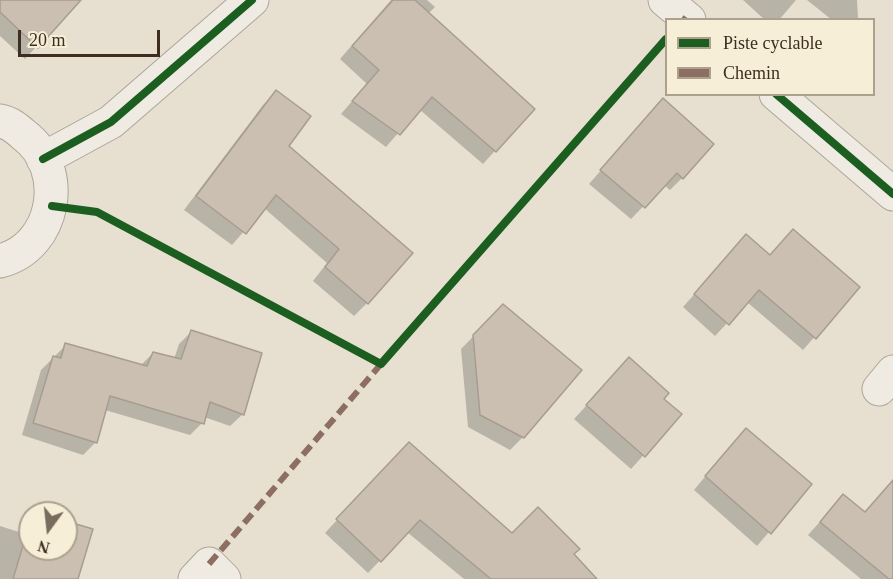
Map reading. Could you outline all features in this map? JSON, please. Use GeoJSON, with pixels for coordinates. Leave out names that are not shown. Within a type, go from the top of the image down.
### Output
{"type":"FeatureCollection","features":[{"type":"Feature","properties":{"kind":"street"},"geometry":{"type":"LineString","coordinates":[[43,159],[111,122],[252,0]]}},
{"type":"Feature","properties":{"kind":"street"},"geometry":{"type":"LineString","coordinates":[[778,96],[893,194]]}},
{"type":"Feature","properties":{"kind":"street"},"geometry":{"type":"LineString","coordinates":[[0,121],[9,123],[36,143],[51,173],[52,206],[38,236],[13,257],[0,261]]}},
{"type":"Feature","properties":{"kind":"street"},"geometry":{"type":"LineString","coordinates":[[195,579],[208,564],[224,579]]}},
{"type":"Feature","properties":{"kind":"building"},"geometry":{"type":"Polygon","coordinates":[[[0,0],[81,0],[38,48],[0,12],[0,0]]]}},
{"type":"Feature","properties":{"kind":"building"},"geometry":{"type":"Polygon","coordinates":[[[393,0],[415,0],[535,109],[496,152],[432,97],[400,135],[352,101],[379,70],[352,46],[393,0]]]}},
{"type":"Feature","properties":{"kind":"building"},"geometry":{"type":"Polygon","coordinates":[[[276,90],[311,116],[289,146],[413,253],[368,304],[325,267],[339,249],[276,195],[246,234],[196,196],[276,90]]]}},
{"type":"Feature","properties":{"kind":"building"},"geometry":{"type":"Polygon","coordinates":[[[663,98],[714,144],[683,179],[677,173],[645,208],[600,170],[663,98]]]}},
{"type":"Feature","properties":{"kind":"building"},"geometry":{"type":"Polygon","coordinates":[[[793,229],[860,287],[816,339],[759,290],[729,325],[694,294],[746,234],[770,255],[793,229]]]}},
{"type":"Feature","properties":{"kind":"building"},"geometry":{"type":"Polygon","coordinates":[[[503,304],[582,370],[524,438],[480,415],[473,335],[503,304]]]}},
{"type":"Feature","properties":{"kind":"building"},"geometry":{"type":"Polygon","coordinates":[[[191,330],[262,353],[244,415],[210,402],[204,424],[110,396],[97,443],[33,423],[53,356],[61,358],[65,343],[147,366],[153,352],[181,359],[191,330]]]}},
{"type":"Feature","properties":{"kind":"building"},"geometry":{"type":"Polygon","coordinates":[[[629,357],[669,393],[664,399],[682,414],[645,457],[586,405],[629,357]]]}},
{"type":"Feature","properties":{"kind":"building"},"geometry":{"type":"Polygon","coordinates":[[[746,428],[812,484],[771,534],[705,476],[746,428]]]}},
{"type":"Feature","properties":{"kind":"building"},"geometry":{"type":"Polygon","coordinates":[[[409,442],[512,533],[538,507],[580,549],[574,554],[597,579],[491,579],[420,520],[381,562],[336,519],[409,442]]]}},
{"type":"Feature","properties":{"kind":"building"},"geometry":{"type":"Polygon","coordinates":[[[893,480],[893,579],[889,579],[820,522],[843,494],[865,512],[893,480]]]}},
{"type":"Feature","properties":{"kind":"building"},"geometry":{"type":"Polygon","coordinates":[[[78,525],[93,529],[78,579],[13,579],[18,561],[78,561],[78,525]]]}},
{"type":"Feature","properties":{"kind":"marked path"},"geometry":{"type":"LineString","coordinates":[[209,564],[381,364]]}},
{"type":"Feature","properties":{"kind":"cycle path"},"geometry":{"type":"LineString","coordinates":[[43,159],[111,122],[252,0]]}},
{"type":"Feature","properties":{"kind":"cycle path"},"geometry":{"type":"LineString","coordinates":[[52,206],[97,212],[381,364],[665,40]]}},
{"type":"Feature","properties":{"kind":"cycle path"},"geometry":{"type":"LineString","coordinates":[[778,96],[893,194]]}}]}
